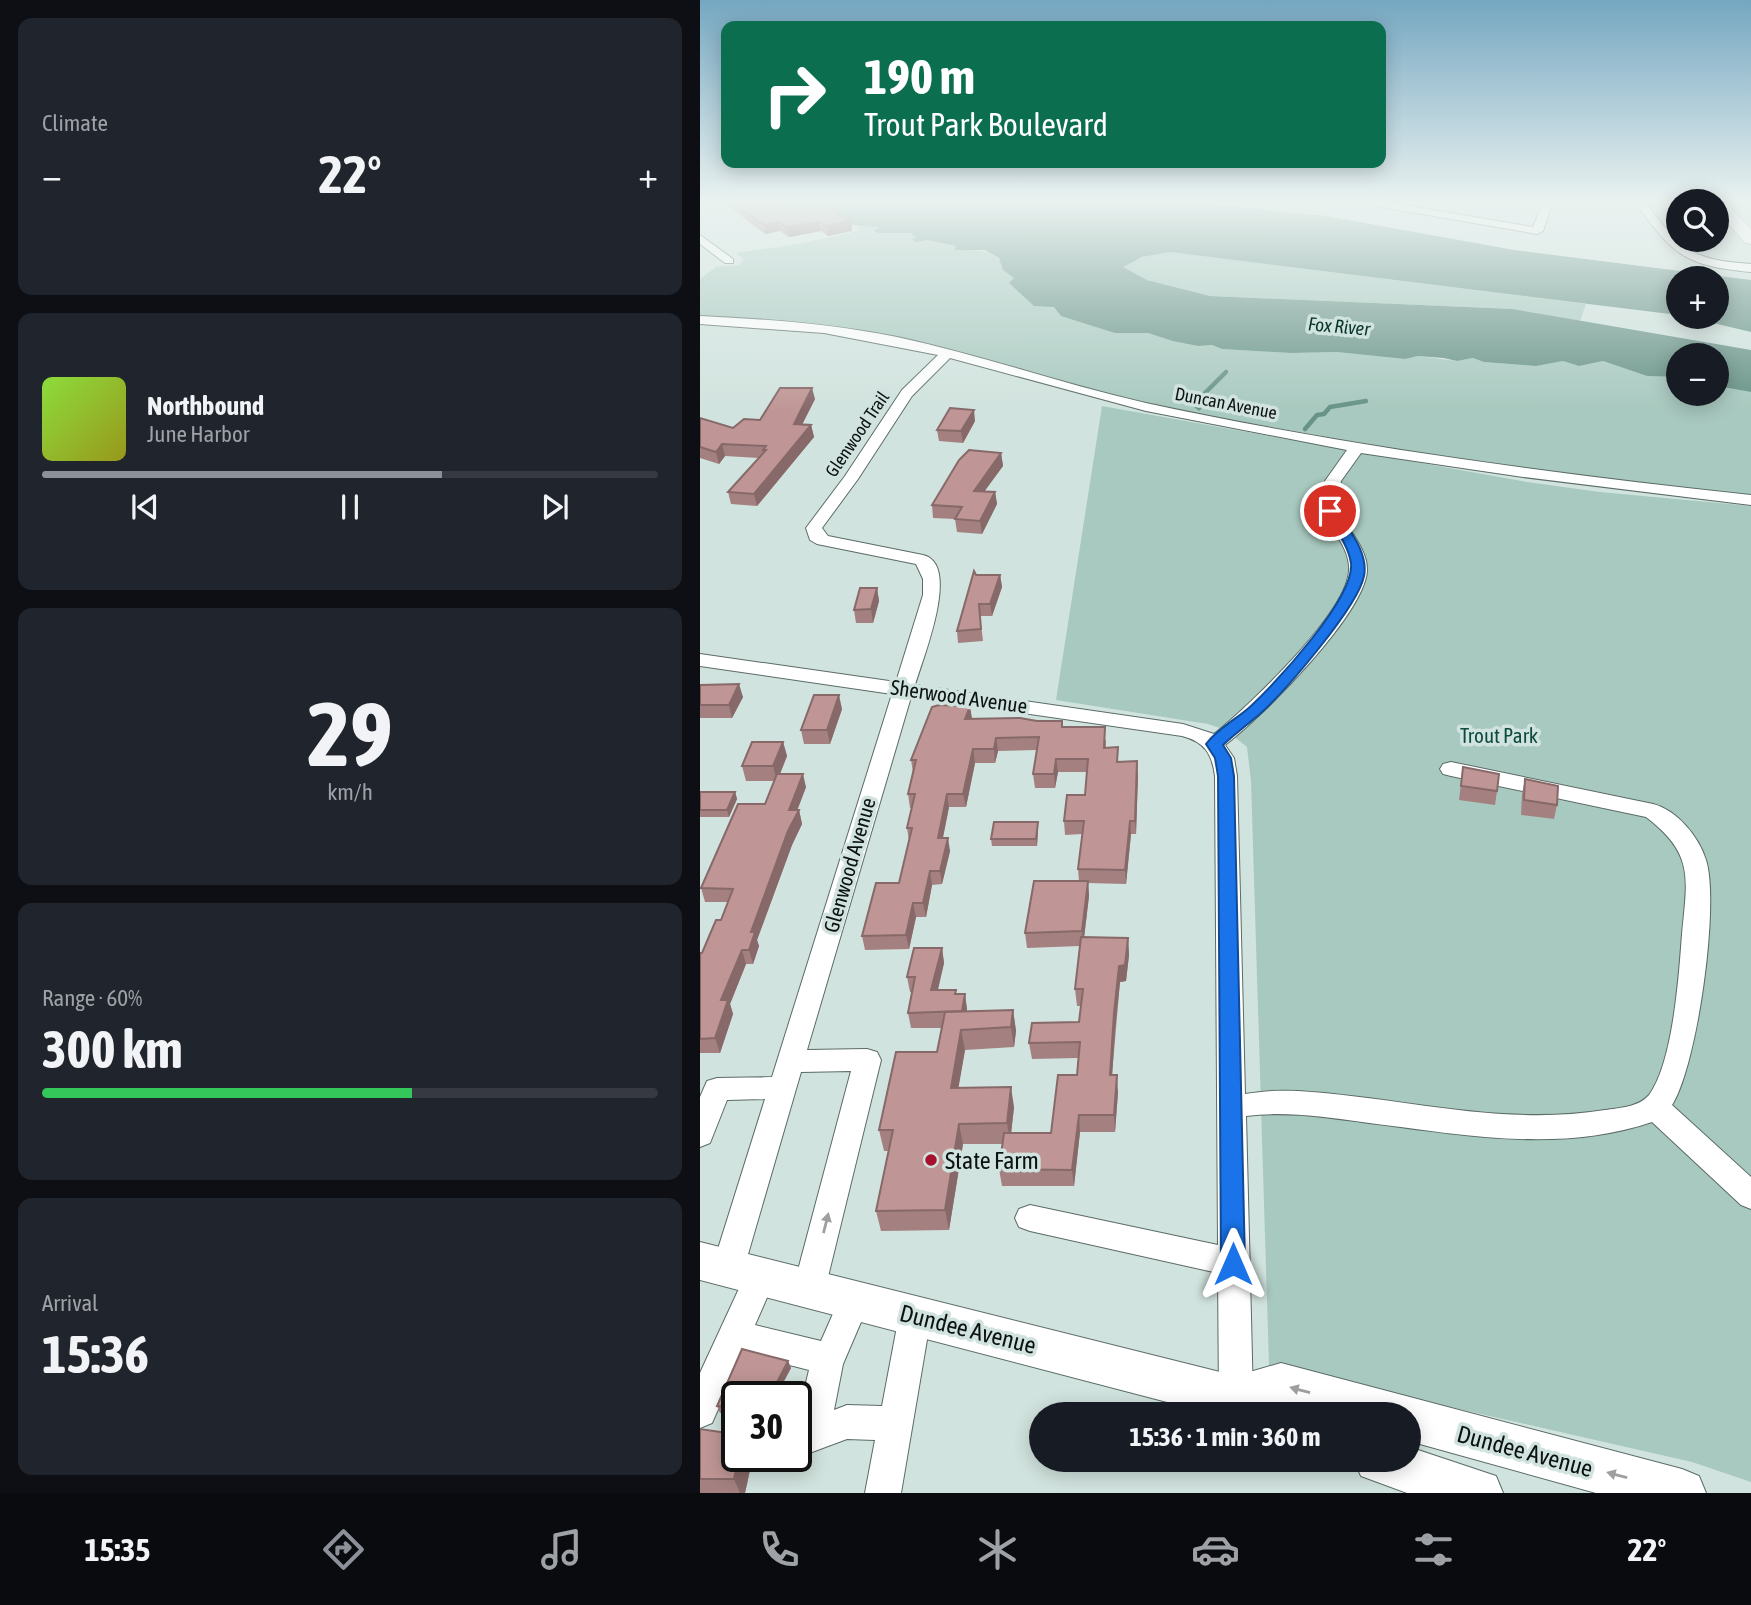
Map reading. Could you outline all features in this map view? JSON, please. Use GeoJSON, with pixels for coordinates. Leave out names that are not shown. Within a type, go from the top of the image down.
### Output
{"type":"FeatureCollection","features":[{"type":"Feature","properties":{"kind":"main road","name":"Dundee Avenue"},"geometry":{"type":"LineString","coordinates":[[729,1269],[1232,1402]]}},
{"type":"Feature","properties":{"kind":"main road"},"geometry":{"type":"LineString","coordinates":[[1253,1402],[1281,1385],[1344,1402]]}},
{"type":"Feature","properties":{"kind":"main road","name":"Dundee Avenue"},"geometry":{"type":"LineString","coordinates":[[1421,1422],[1682,1493]]}},
{"type":"Feature","properties":{"kind":"main road"},"geometry":{"type":"LineString","coordinates":[[1414,1472],[1479,1493]]}},
{"type":"Feature","properties":{"kind":"street","name":"Duncan Avenue"},"geometry":{"type":"LineString","coordinates":[[700,320],[829,330],[883,338],[1145,407],[1356,448],[1611,485],[1751,499]]}},
{"type":"Feature","properties":{"kind":"street","name":"Glenwood Trail"},"geometry":{"type":"LineString","coordinates":[[823,540],[816,536],[814,528],[818,520],[855,473],[880,429],[920,377],[947,354]]}},
{"type":"Feature","properties":{"kind":"street"},"geometry":{"type":"LineString","coordinates":[[1247,1402],[1233,1264],[1226,776],[1223,758],[1214,744],[1256,709],[1330,624],[1352,590],[1357,576],[1357,561],[1349,540],[1330,511],[1327,496],[1338,473],[1356,448]]}},
{"type":"Feature","properties":{"kind":"street","name":"Glenwood Avenue"},"geometry":{"type":"LineString","coordinates":[[708,1424],[734,1335],[729,1269],[902,687],[932,595],[932,579],[923,560],[823,540]]}},
{"type":"Feature","properties":{"kind":"street","name":"Sherwood Avenue"},"geometry":{"type":"LineString","coordinates":[[700,660],[902,687],[1183,730],[1202,735],[1214,744]]}},
{"type":"Feature","properties":{"kind":"street"},"geometry":{"type":"LineString","coordinates":[[1232,1107],[1280,1102],[1514,1127],[1592,1124],[1633,1116],[1655,1107],[1665,1094],[1675,1072],[1693,958],[1699,877],[1691,846],[1671,823],[1653,811],[1451,769]]}},
{"type":"Feature","properties":{"kind":"street"},"geometry":{"type":"LineString","coordinates":[[792,1061],[867,1060],[809,1289]]}},
{"type":"Feature","properties":{"kind":"street"},"geometry":{"type":"LineString","coordinates":[[700,1135],[717,1088],[783,1088]]}},
{"type":"Feature","properties":{"kind":"street"},"geometry":{"type":"LineString","coordinates":[[1655,1107],[1751,1196]]}},
{"type":"Feature","properties":{"kind":"street"},"geometry":{"type":"LineString","coordinates":[[1030,1218],[1202,1254],[1233,1264]]}},
{"type":"Feature","properties":{"kind":"street"},"geometry":{"type":"LineString","coordinates":[[812,1413],[829,1359],[854,1301]]}},
{"type":"Feature","properties":{"kind":"street"},"geometry":{"type":"LineString","coordinates":[[883,1493],[915,1316]]}},
{"type":"Feature","properties":{"kind":"street"},"geometry":{"type":"LineString","coordinates":[[734,1335],[829,1359]]}},
{"type":"Feature","properties":{"kind":"street"},"geometry":{"type":"LineString","coordinates":[[812,1435],[847,1422],[895,1424]]}},
{"type":"Feature","properties":{"kind":"green space"},"geometry":{"type":"Polygon","coordinates":[[[710,272],[1009,272],[1015,278],[1010,282],[1054,307],[1115,333],[1148,333],[1198,346],[1291,353],[1337,352],[1405,359],[1418,356],[1457,361],[1473,358],[1484,362],[1536,366],[1563,361],[1579,366],[1603,361],[1647,376],[1666,377],[1666,406],[1729,406],[1729,388],[1751,392],[1751,495],[1456,460],[1188,412],[1056,382],[917,343],[700,318],[700,279],[710,272]]]}},
{"type":"Feature","properties":{"kind":"green space"},"geometry":{"type":"Polygon","coordinates":[[[1131,272],[1327,272],[1586,304],[1580,321],[1513,309],[1210,296],[1147,280],[1131,272]]]}},
{"type":"Feature","properties":{"kind":"green space","name":"Trout Park"},"geometry":{"type":"Polygon","coordinates":[[[1102,406],[1527,482],[1600,492],[1751,506],[1751,1482],[1692,1462],[1269,1366],[1251,781],[1247,747],[1226,730],[1208,724],[1056,700],[1102,406]]]}},
{"type":"Feature","properties":{"kind":"water","name":"Fox River"},"geometry":{"type":"Polygon","coordinates":[[[1005,272],[1132,272],[1147,280],[1210,296],[1513,309],[1710,343],[1666,343],[1666,377],[1647,376],[1603,361],[1579,366],[1563,361],[1536,366],[1484,362],[1473,358],[1457,361],[1418,356],[1405,359],[1337,352],[1291,353],[1222,349],[1212,345],[1198,346],[1173,341],[1148,333],[1115,333],[1061,316],[1054,307],[1034,306],[1009,283],[1014,278],[1005,272]]]}},
{"type":"Feature","properties":{"kind":"water"},"geometry":{"type":"Polygon","coordinates":[[[1329,272],[1666,272],[1666,314],[1329,272]]]}},
{"type":"Feature","properties":{"kind":"water"},"geometry":{"type":"Polygon","coordinates":[[[1729,277],[1751,280],[1751,332],[1729,327],[1729,277]]]}},
{"type":"Feature","properties":{"kind":"water"},"geometry":{"type":"Polygon","coordinates":[[[1729,346],[1751,350],[1751,392],[1729,388],[1729,346]]]}},
{"type":"Feature","properties":{"kind":"building"},"geometry":{"type":"Polygon","coordinates":[[[780,388],[812,388],[794,424],[811,425],[754,494],[728,492],[766,450],[763,450],[766,446],[722,444],[716,452],[700,447],[700,418],[733,428],[744,419],[760,420],[780,388]]]}},
{"type":"Feature","properties":{"kind":"building"},"geometry":{"type":"Polygon","coordinates":[[[950,408],[974,410],[961,431],[937,430],[950,408]]]}},
{"type":"Feature","properties":{"kind":"building"},"geometry":{"type":"Polygon","coordinates":[[[969,450],[1001,453],[974,491],[995,492],[980,521],[955,519],[962,507],[932,505],[959,460],[969,450]]]}},
{"type":"Feature","properties":{"kind":"building"},"geometry":{"type":"Polygon","coordinates":[[[974,571],[976,575],[1000,575],[990,604],[979,604],[981,629],[957,631],[974,571]]]}},
{"type":"Feature","properties":{"kind":"building"},"geometry":{"type":"Polygon","coordinates":[[[860,588],[877,588],[871,609],[854,610],[860,588]]]}},
{"type":"Feature","properties":{"kind":"building"},"geometry":{"type":"Polygon","coordinates":[[[739,684],[729,705],[700,705],[700,685],[739,684]]]}},
{"type":"Feature","properties":{"kind":"building"},"geometry":{"type":"Polygon","coordinates":[[[814,695],[839,695],[827,730],[801,730],[814,695]]]}},
{"type":"Feature","properties":{"kind":"building"},"geometry":{"type":"Polygon","coordinates":[[[970,706],[965,719],[1020,718],[1062,721],[1062,727],[1105,727],[1104,748],[1118,747],[1117,762],[1137,761],[1135,821],[1130,821],[1125,870],[1078,869],[1084,821],[1064,821],[1067,795],[1085,795],[1088,759],[1056,759],[1054,774],[1033,774],[1039,737],[996,738],[994,749],[973,749],[963,794],[947,794],[938,838],[948,838],[940,871],[930,871],[923,903],[913,903],[906,935],[862,936],[876,883],[899,883],[912,828],[907,828],[915,794],[908,794],[916,760],[911,760],[932,707],[970,706]]]}},
{"type":"Feature","properties":{"kind":"building"},"geometry":{"type":"Polygon","coordinates":[[[752,742],[783,742],[773,766],[742,766],[752,742]]]}},
{"type":"Feature","properties":{"kind":"building"},"geometry":{"type":"Polygon","coordinates":[[[1463,767],[1499,774],[1497,791],[1461,786],[1463,767]]]}},
{"type":"Feature","properties":{"kind":"building"},"geometry":{"type":"Polygon","coordinates":[[[777,774],[803,774],[789,810],[799,810],[788,831],[751,932],[755,932],[749,950],[742,950],[721,1000],[728,1000],[715,1038],[700,1039],[700,953],[716,920],[721,920],[733,889],[701,888],[738,804],[765,804],[777,774]]]}},
{"type":"Feature","properties":{"kind":"building"},"geometry":{"type":"Polygon","coordinates":[[[1525,779],[1558,786],[1557,805],[1524,800],[1525,779]]]}},
{"type":"Feature","properties":{"kind":"building"},"geometry":{"type":"Polygon","coordinates":[[[700,792],[735,792],[727,810],[700,810],[700,792]]]}},
{"type":"Feature","properties":{"kind":"building"},"geometry":{"type":"Polygon","coordinates":[[[994,822],[1038,822],[1036,839],[991,839],[994,822]]]}},
{"type":"Feature","properties":{"kind":"building"},"geometry":{"type":"Polygon","coordinates":[[[1034,881],[1088,881],[1082,931],[1025,933],[1034,881]]]}},
{"type":"Feature","properties":{"kind":"building"},"geometry":{"type":"Polygon","coordinates":[[[1081,937],[1128,938],[1125,965],[1119,966],[1114,1013],[1110,1075],[1117,1075],[1114,1115],[1079,1115],[1072,1170],[999,1169],[1004,1133],[1051,1133],[1058,1075],[1077,1075],[1080,1042],[1029,1043],[1032,1023],[1079,1022],[1083,989],[1075,989],[1081,937]]]}},
{"type":"Feature","properties":{"kind":"building"},"geometry":{"type":"Polygon","coordinates":[[[914,948],[942,948],[931,990],[956,990],[955,994],[965,994],[962,1011],[908,1013],[915,977],[907,977],[914,948]]]}},
{"type":"Feature","properties":{"kind":"building"},"geometry":{"type":"Polygon","coordinates":[[[1013,1010],[1011,1027],[961,1030],[951,1088],[1011,1087],[1007,1123],[959,1124],[945,1210],[876,1211],[893,1130],[879,1130],[896,1052],[937,1052],[945,1012],[1013,1010]]]}},
{"type":"Feature","properties":{"kind":"building"},"geometry":{"type":"Polygon","coordinates":[[[742,1349],[788,1361],[778,1381],[728,1381],[742,1349]]]}},
{"type":"Feature","properties":{"kind":"building"},"geometry":{"type":"Polygon","coordinates":[[[700,1429],[721,1432],[721,1472],[736,1472],[734,1479],[700,1479],[700,1429]]]}},
{"type":"Feature","properties":{"kind":"waterway"},"geometry":{"type":"LineString","coordinates":[[1199,408],[1194,404],[1226,372]]}},
{"type":"Feature","properties":{"kind":"waterway"},"geometry":{"type":"LineString","coordinates":[[1305,429],[1317,415],[1324,414],[1330,407],[1366,401]]}},
{"type":"Feature","properties":{"kind":"place","name":"State Farm"},"geometry":{"type":"Point","coordinates":[931,1160]}},
{"type":"Feature","properties":{"kind":"route"},"geometry":{"type":"LineString","coordinates":[[1233,1264],[1226,776],[1223,758],[1214,744],[1256,709],[1325,631],[1345,604],[1357,576],[1357,561],[1349,540],[1330,511]]}}]}
